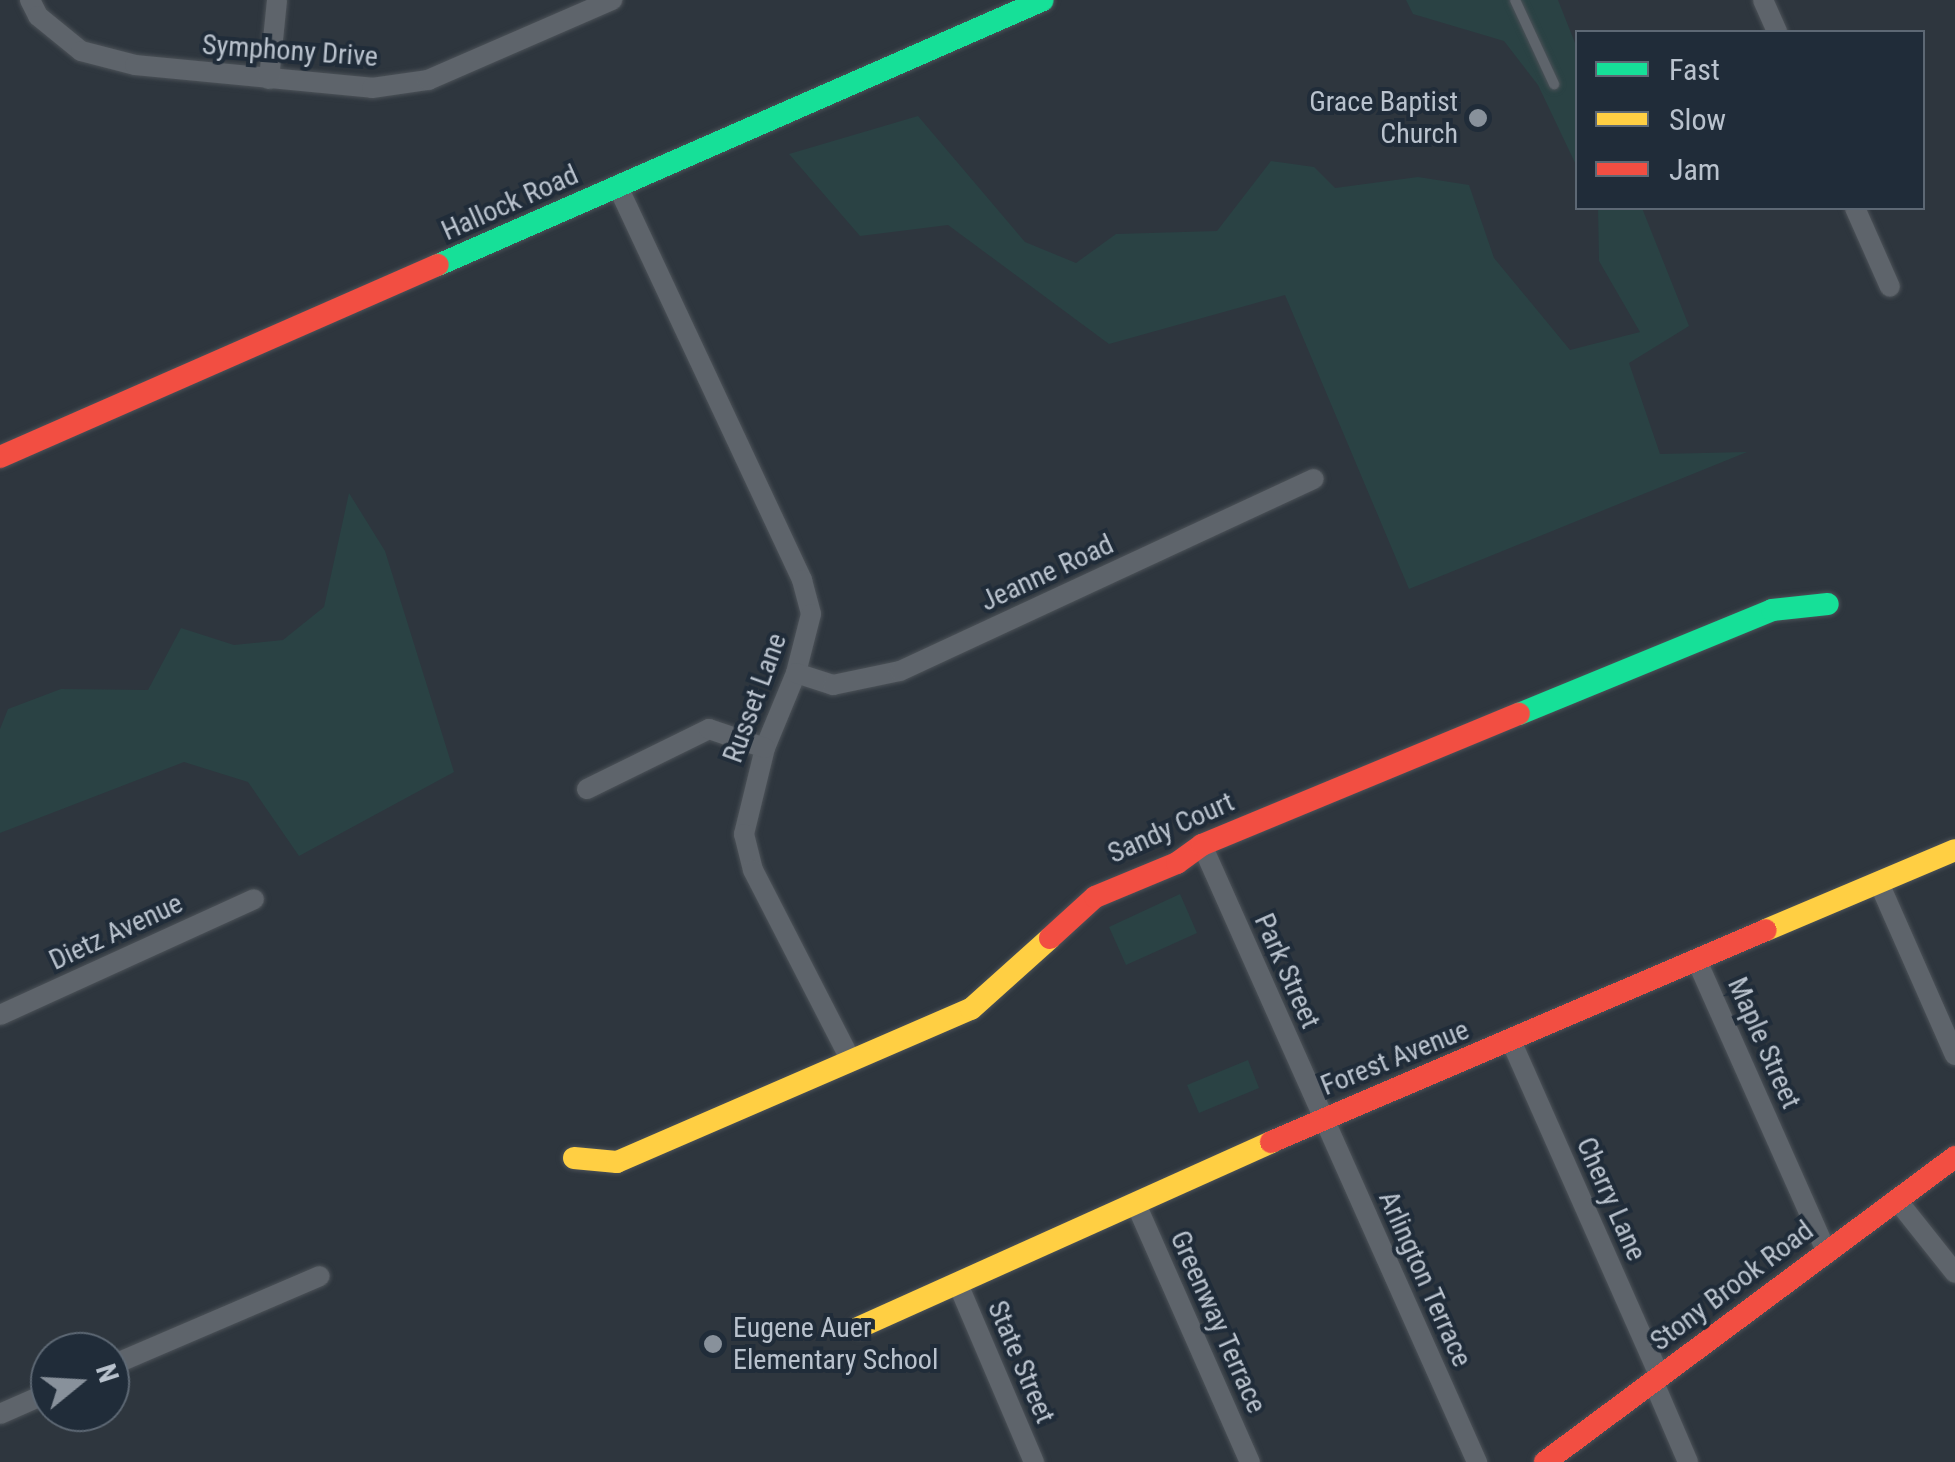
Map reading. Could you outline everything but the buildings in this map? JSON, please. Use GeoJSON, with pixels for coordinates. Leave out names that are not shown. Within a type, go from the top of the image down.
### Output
{"type":"FeatureCollection","features":[{"type":"Feature","properties":{"kind":"street","name":"Symphony Drive"},"geometry":{"type":"LineString","coordinates":[[30,0],[38,16],[81,51],[135,65],[372,88],[428,80],[612,0]]}},
{"type":"Feature","properties":{"kind":"street"},"geometry":{"type":"LineString","coordinates":[[269,79],[277,0]]}},
{"type":"Feature","properties":{"kind":"street","name":"Hallock Road"},"geometry":{"type":"LineString","coordinates":[[0,458],[1042,0]]}},
{"type":"Feature","properties":{"kind":"street"},"geometry":{"type":"LineString","coordinates":[[1763,0],[1777,30]]}},
{"type":"Feature","properties":{"kind":"street","name":"Russet Lane"},"geometry":{"type":"LineString","coordinates":[[619,188],[802,580],[811,614],[796,673],[764,748],[745,817],[747,857],[851,1061]]}},
{"type":"Feature","properties":{"kind":"street"},"geometry":{"type":"LineString","coordinates":[[1856,210],[1890,288]]}},
{"type":"Feature","properties":{"kind":"street","name":"Jeanne Road"},"geometry":{"type":"LineString","coordinates":[[796,673],[833,685],[900,670],[1314,479]]}},
{"type":"Feature","properties":{"kind":"street","name":"Sandy Court"},"geometry":{"type":"LineString","coordinates":[[574,1158],[617,1162],[971,1009],[1095,896],[1177,863],[1202,845],[1772,610],[1828,604]]}},
{"type":"Feature","properties":{"kind":"street"},"geometry":{"type":"LineString","coordinates":[[587,789],[709,729],[764,748]]}},
{"type":"Feature","properties":{"kind":"street","name":"Park Street"},"geometry":{"type":"LineString","coordinates":[[1202,845],[1322,1120]]}},
{"type":"Feature","properties":{"kind":"street","name":"Forest Avenue"},"geometry":{"type":"LineString","coordinates":[[860,1328],[1322,1120],[1512,1043],[1955,850]]}},
{"type":"Feature","properties":{"kind":"street"},"geometry":{"type":"LineString","coordinates":[[1879,883],[1955,1055]]}},
{"type":"Feature","properties":{"kind":"street","name":"Dietz Avenue"},"geometry":{"type":"LineString","coordinates":[[0,1015],[254,899]]}},
{"type":"Feature","properties":{"kind":"street","name":"Maple Street"},"geometry":{"type":"LineString","coordinates":[[1697,961],[1826,1252]]}},
{"type":"Feature","properties":{"kind":"street","name":"Cherry Lane"},"geometry":{"type":"LineString","coordinates":[[1512,1043],[1657,1380],[1688,1462]]}},
{"type":"Feature","properties":{"kind":"street","name":"Arlington Terrace"},"geometry":{"type":"LineString","coordinates":[[1322,1120],[1477,1462]]}},
{"type":"Feature","properties":{"kind":"street","name":"Stony Brook Road"},"geometry":{"type":"LineString","coordinates":[[1545,1462],[1955,1156]]}},
{"type":"Feature","properties":{"kind":"street"},"geometry":{"type":"LineString","coordinates":[[1898,1200],[1955,1274]]}},
{"type":"Feature","properties":{"kind":"street","name":"Greenway Terrace"},"geometry":{"type":"LineString","coordinates":[[1136,1204],[1250,1462]]}},
{"type":"Feature","properties":{"kind":"street"},"geometry":{"type":"LineString","coordinates":[[130,1357],[320,1276]]}},
{"type":"Feature","properties":{"kind":"street","name":"State Street"},"geometry":{"type":"LineString","coordinates":[[958,1284],[1034,1462]]}},
{"type":"Feature","properties":{"kind":"street"},"geometry":{"type":"LineString","coordinates":[[0,1414],[30,1401]]}},
{"type":"Feature","properties":{"kind":"lane"},"geometry":{"type":"LineString","coordinates":[[1515,0],[1554,84]]}},
{"type":"Feature","properties":{"kind":"green space"},"geometry":{"type":"Polygon","coordinates":[[[1406,0],[1558,0],[1575,43],[1575,163],[1538,85],[1504,41],[1413,14],[1406,0]]]}},
{"type":"Feature","properties":{"kind":"green space"},"geometry":{"type":"Polygon","coordinates":[[[918,116],[1025,242],[1076,263],[1116,234],[1217,231],[1271,161],[1314,167],[1335,188],[1418,177],[1469,185],[1494,258],[1570,350],[1640,332],[1599,261],[1598,210],[1643,210],[1689,326],[1629,363],[1660,454],[1747,452],[1409,589],[1285,295],[1109,344],[948,225],[860,236],[789,154],[918,116]]]}},
{"type":"Feature","properties":{"kind":"green space"},"geometry":{"type":"Polygon","coordinates":[[[349,493],[385,551],[454,772],[299,856],[248,782],[184,762],[0,833],[0,729],[8,709],[61,689],[148,690],[181,628],[234,645],[283,640],[324,607],[349,493]]]}},
{"type":"Feature","properties":{"kind":"green space"},"geometry":{"type":"Polygon","coordinates":[[[1180,894],[1197,933],[1126,965],[1109,927],[1180,894]]]}},
{"type":"Feature","properties":{"kind":"green space"},"geometry":{"type":"Polygon","coordinates":[[[1248,1060],[1259,1088],[1199,1113],[1187,1085],[1248,1060]]]}},
{"type":"Feature","properties":{"kind":"traffic: fast"},"geometry":{"type":"LineString","coordinates":[[438,265],[1043,0]]}},
{"type":"Feature","properties":{"kind":"traffic: fast"},"geometry":{"type":"LineString","coordinates":[[1519,714],[1772,610],[1828,604]]}},
{"type":"Feature","properties":{"kind":"traffic: slow"},"geometry":{"type":"LineString","coordinates":[[1766,930],[1955,850]]}},
{"type":"Feature","properties":{"kind":"traffic: slow"},"geometry":{"type":"LineString","coordinates":[[574,1158],[617,1162],[971,1009],[1050,938]]}},
{"type":"Feature","properties":{"kind":"traffic: slow"},"geometry":{"type":"LineString","coordinates":[[860,1327],[1271,1142]]}},
{"type":"Feature","properties":{"kind":"traffic: jam"},"geometry":{"type":"LineString","coordinates":[[0,457],[438,265]]}},
{"type":"Feature","properties":{"kind":"traffic: jam"},"geometry":{"type":"LineString","coordinates":[[1050,938],[1095,897],[1177,863],[1202,845],[1519,714]]}},
{"type":"Feature","properties":{"kind":"traffic: jam"},"geometry":{"type":"LineString","coordinates":[[1271,1142],[1766,930]]}},
{"type":"Feature","properties":{"kind":"traffic: jam"},"geometry":{"type":"LineString","coordinates":[[1545,1462],[1955,1157]]}},
{"type":"Feature","properties":{"kind":"place","name":"Grace Baptist Church"},"geometry":{"type":"Point","coordinates":[1478,118]}},
{"type":"Feature","properties":{"kind":"place","name":"Eugene Auer Elementary School"},"geometry":{"type":"Point","coordinates":[713,1344]}}]}
